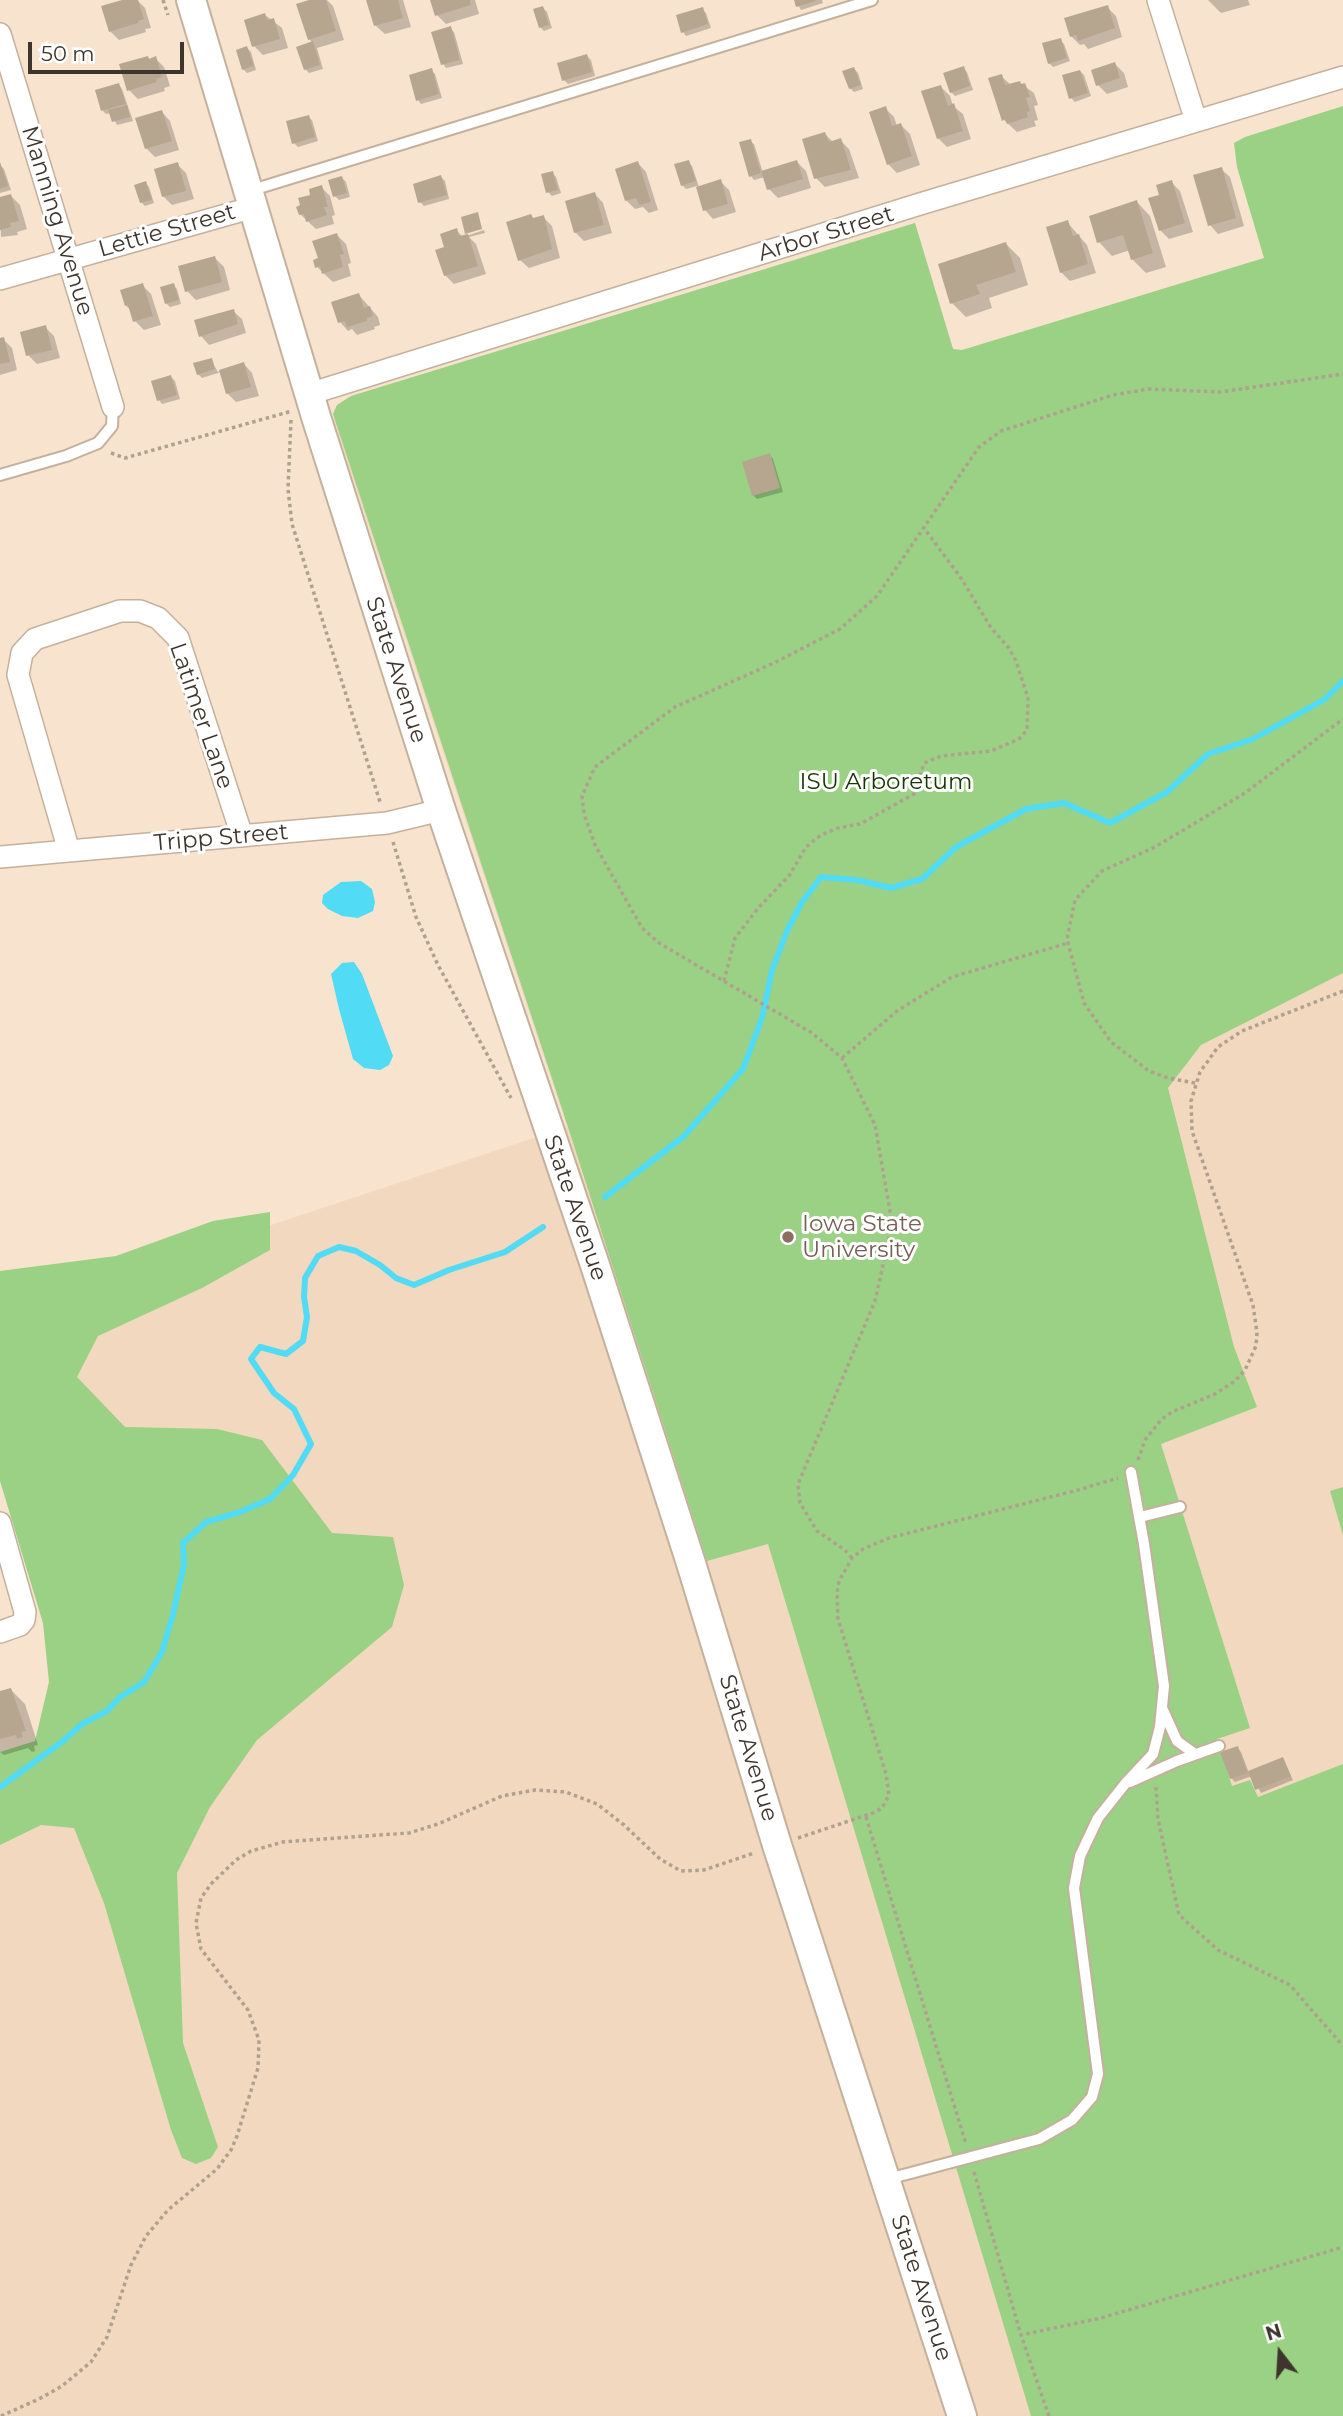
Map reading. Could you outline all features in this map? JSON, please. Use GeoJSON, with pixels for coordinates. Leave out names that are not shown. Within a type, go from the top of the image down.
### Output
{"type":"FeatureCollection","features":[{"type":"Feature","properties":{"kind":"street","name":"State Avenue"},"geometry":{"type":"LineString","coordinates":[[191,0],[251,199],[298,404],[441,810],[595,1265],[962,2416]]}},
{"type":"Feature","properties":{"kind":"street"},"geometry":{"type":"LineString","coordinates":[[1158,0],[1196,121]]}},
{"type":"Feature","properties":{"kind":"street","name":"Manning Avenue"},"geometry":{"type":"LineString","coordinates":[[0,34],[113,407]]}},
{"type":"Feature","properties":{"kind":"street","name":"Arbor Street"},"geometry":{"type":"LineString","coordinates":[[298,404],[908,208],[1343,77]]}},
{"type":"Feature","properties":{"kind":"street","name":"Lettie Street"},"geometry":{"type":"LineString","coordinates":[[0,279],[68,260],[251,199]]}},
{"type":"Feature","properties":{"kind":"street","name":"Latimer Lane"},"geometry":{"type":"LineString","coordinates":[[69,851],[18,675],[22,653],[35,639],[120,611],[141,611],[158,618],[178,638],[242,836]]}},
{"type":"Feature","properties":{"kind":"street","name":"Tripp Street"},"geometry":{"type":"LineString","coordinates":[[0,857],[387,823],[441,810]]}},
{"type":"Feature","properties":{"kind":"street"},"geometry":{"type":"LineString","coordinates":[[0,1523],[23,1601],[24,1620],[19,1625],[0,1632]]}},
{"type":"Feature","properties":{"kind":"lane"},"geometry":{"type":"LineString","coordinates":[[251,199],[872,0]]}},
{"type":"Feature","properties":{"kind":"lane"},"geometry":{"type":"LineString","coordinates":[[0,475],[75,454],[98,443],[112,426],[113,407]]}},
{"type":"Feature","properties":{"kind":"lane"},"geometry":{"type":"LineString","coordinates":[[885,2180],[1039,2139],[1072,2120],[1092,2097],[1098,2074],[1074,1888],[1080,1856],[1098,1818],[1153,1754],[1160,1727],[1164,1686],[1131,1472]]}},
{"type":"Feature","properties":{"kind":"lane"},"geometry":{"type":"LineString","coordinates":[[1140,1517],[1180,1507]]}},
{"type":"Feature","properties":{"kind":"lane"},"geometry":{"type":"LineString","coordinates":[[1162,1709],[1177,1741],[1195,1754]]}},
{"type":"Feature","properties":{"kind":"lane"},"geometry":{"type":"LineString","coordinates":[[1125,1784],[1219,1746]]}},
{"type":"Feature","properties":{"kind":"path"},"geometry":{"type":"LineString","coordinates":[[852,1558],[817,1531],[800,1503],[798,1484],[875,1301],[890,1234],[891,1217],[875,1125],[842,1058],[812,1033],[659,943],[642,928],[595,845],[584,814],[582,796],[595,767],[675,707],[774,663],[839,629],[877,596],[979,447],[1001,431],[1113,395],[1149,389],[1220,392],[1343,374]]}},
{"type":"Feature","properties":{"kind":"path"},"geometry":{"type":"LineString","coordinates":[[98,443],[106,451],[125,458],[298,404],[288,489],[292,524],[383,810]]}},
{"type":"Feature","properties":{"kind":"path"},"geometry":{"type":"LineString","coordinates":[[724,981],[736,938],[759,906],[789,876],[806,848],[821,835],[838,828],[860,824],[914,794],[924,764],[941,756],[992,751],[1019,739],[1027,730],[1028,698],[1016,661],[924,528]]}},
{"type":"Feature","properties":{"kind":"path"},"geometry":{"type":"LineString","coordinates":[[1195,1083],[1168,1078],[1149,1070],[1111,1042],[1084,1003],[1068,943],[1076,900],[1102,871],[1155,847],[1245,793],[1343,719]]}},
{"type":"Feature","properties":{"kind":"path"},"geometry":{"type":"LineString","coordinates":[[391,834],[416,917],[438,965],[515,1105]]}},
{"type":"Feature","properties":{"kind":"path"},"geometry":{"type":"LineString","coordinates":[[842,1058],[897,1011],[952,977],[1068,943]]}},
{"type":"Feature","properties":{"kind":"path"},"geometry":{"type":"LineString","coordinates":[[787,1841],[866,1816],[888,1802],[889,1785],[838,1619],[839,1581],[852,1558],[863,1549],[889,1538],[1078,1490],[1131,1472],[1145,1440],[1161,1420],[1172,1412],[1214,1394],[1235,1381],[1245,1370],[1256,1346],[1253,1305],[1192,1131],[1191,1101],[1195,1083],[1207,1060],[1230,1038],[1274,1017],[1343,991]]}},
{"type":"Feature","properties":{"kind":"path"},"geometry":{"type":"LineString","coordinates":[[1154,1771],[1158,1819],[1179,1915],[1218,1951],[1290,1985],[1343,2046]]}},
{"type":"Feature","properties":{"kind":"path"},"geometry":{"type":"LineString","coordinates":[[1,2416],[51,2393],[79,2374],[91,2362],[107,2337],[131,2265],[146,2236],[168,2210],[217,2169],[231,2150],[237,2136],[258,2068],[259,2040],[248,2010],[201,1949],[196,1923],[201,1899],[211,1884],[236,1860],[259,1848],[283,1842],[409,1833],[438,1824],[502,1796],[535,1790],[566,1792],[597,1804],[624,1825],[660,1860],[681,1871],[704,1870],[754,1853]]}},
{"type":"Feature","properties":{"kind":"path"},"geometry":{"type":"LineString","coordinates":[[866,1816],[1021,2334],[1049,2416]]}},
{"type":"Feature","properties":{"kind":"path"},"geometry":{"type":"LineString","coordinates":[[1021,2334],[1101,2318],[1343,2247]]}},
{"type":"Feature","properties":{"kind":"shaded area","name":"Iowa State University"},"geometry":{"type":"Polygon","coordinates":[[[1343,193],[1343,2416],[0,2416],[0,1784],[72,1720],[0,1315],[567,1127],[335,425],[333,414],[337,405],[351,396],[915,223],[962,378],[1274,284],[1343,193]]]}},
{"type":"Feature","properties":{"kind":"green space","name":"ISU Arboretum"},"geometry":{"type":"Polygon","coordinates":[[[1343,106],[1343,973],[1201,1045],[1168,1088],[1234,1347],[1257,1407],[1161,1444],[1250,1728],[1217,1739],[1232,1786],[1250,1780],[1258,1797],[1343,1764],[1343,2416],[1031,2416],[768,1544],[707,1561],[568,1127],[333,414],[337,405],[351,396],[915,223],[953,349],[962,350],[1264,258],[1237,167],[1234,143],[1245,137],[1343,106]]]}},
{"type":"Feature","properties":{"kind":"green space"},"geometry":{"type":"Polygon","coordinates":[[[270,1212],[270,1250],[202,1288],[98,1336],[77,1377],[125,1427],[217,1429],[262,1440],[332,1533],[393,1537],[404,1585],[392,1627],[257,1740],[210,1807],[177,1873],[183,2043],[218,2147],[211,2158],[196,2164],[182,2158],[171,2130],[104,1903],[74,1828],[41,1825],[0,1845],[0,1752],[35,1741],[49,1682],[43,1623],[0,1481],[0,1271],[116,1256],[213,1221],[270,1212]]]}},
{"type":"Feature","properties":{"kind":"green space"},"geometry":{"type":"Polygon","coordinates":[[[1343,1487],[1343,1535],[1330,1491],[1343,1487]]]}},
{"type":"Feature","properties":{"kind":"water"},"geometry":{"type":"Polygon","coordinates":[[[361,881],[372,889],[375,902],[373,911],[358,918],[342,916],[322,903],[323,895],[341,882],[361,881]]]}},
{"type":"Feature","properties":{"kind":"water"},"geometry":{"type":"Polygon","coordinates":[[[354,962],[362,974],[393,1056],[389,1065],[380,1070],[364,1068],[353,1059],[339,1009],[331,974],[342,963],[354,962]]]}},
{"type":"Feature","properties":{"kind":"building"},"geometry":{"type":"Polygon","coordinates":[[[122,0],[138,0],[144,19],[109,32],[101,6],[122,0]]]}},
{"type":"Feature","properties":{"kind":"building"},"geometry":{"type":"Polygon","coordinates":[[[309,0],[326,0],[336,31],[308,40],[296,4],[309,0]]]}},
{"type":"Feature","properties":{"kind":"building"},"geometry":{"type":"Polygon","coordinates":[[[366,0],[398,0],[403,18],[374,26],[366,0]]]}},
{"type":"Feature","properties":{"kind":"building"},"geometry":{"type":"Polygon","coordinates":[[[430,0],[470,0],[471,5],[435,16],[430,0]]]}},
{"type":"Feature","properties":{"kind":"building"},"geometry":{"type":"Polygon","coordinates":[[[794,0],[815,0],[816,1],[796,7],[794,0]]]}},
{"type":"Feature","properties":{"kind":"building"},"geometry":{"type":"Polygon","coordinates":[[[1108,5],[1115,28],[1078,41],[1076,35],[1070,37],[1064,18],[1108,5]]]}},
{"type":"Feature","properties":{"kind":"building"},"geometry":{"type":"Polygon","coordinates":[[[543,6],[549,25],[539,28],[533,9],[543,6]]]}},
{"type":"Feature","properties":{"kind":"building"},"geometry":{"type":"Polygon","coordinates":[[[703,7],[708,24],[681,33],[676,15],[703,7]]]}},
{"type":"Feature","properties":{"kind":"building"},"geometry":{"type":"Polygon","coordinates":[[[265,13],[267,20],[274,18],[280,39],[252,47],[244,20],[265,13]]]}},
{"type":"Feature","properties":{"kind":"building"},"geometry":{"type":"Polygon","coordinates":[[[451,26],[460,60],[441,65],[431,32],[451,26]]]}},
{"type":"Feature","properties":{"kind":"building"},"geometry":{"type":"Polygon","coordinates":[[[1061,38],[1067,58],[1048,64],[1042,43],[1061,38]]]}},
{"type":"Feature","properties":{"kind":"building"},"geometry":{"type":"Polygon","coordinates":[[[313,41],[320,65],[304,70],[296,47],[313,41]]]}},
{"type":"Feature","properties":{"kind":"building"},"geometry":{"type":"Polygon","coordinates":[[[247,46],[254,66],[242,70],[236,50],[247,46]]]}},
{"type":"Feature","properties":{"kind":"building"},"geometry":{"type":"Polygon","coordinates":[[[587,54],[592,72],[562,81],[557,63],[587,54]]]}},
{"type":"Feature","properties":{"kind":"building"},"geometry":{"type":"Polygon","coordinates":[[[148,56],[149,59],[156,56],[162,77],[156,79],[157,82],[127,91],[119,64],[148,56]]]}},
{"type":"Feature","properties":{"kind":"building"},"geometry":{"type":"Polygon","coordinates":[[[1115,62],[1120,78],[1096,86],[1091,70],[1115,62]]]}},
{"type":"Feature","properties":{"kind":"building"},"geometry":{"type":"Polygon","coordinates":[[[964,66],[970,86],[950,93],[943,73],[964,66]]]}},
{"type":"Feature","properties":{"kind":"building"},"geometry":{"type":"Polygon","coordinates":[[[854,67],[861,85],[849,89],[842,71],[854,67]]]}},
{"type":"Feature","properties":{"kind":"building"},"geometry":{"type":"Polygon","coordinates":[[[432,68],[439,94],[416,101],[409,75],[432,68]]]}},
{"type":"Feature","properties":{"kind":"building"},"geometry":{"type":"Polygon","coordinates":[[[1080,70],[1088,93],[1069,99],[1062,75],[1080,70]]]}},
{"type":"Feature","properties":{"kind":"building"},"geometry":{"type":"Polygon","coordinates":[[[1002,74],[1005,85],[1020,81],[1021,84],[1025,83],[1030,97],[1026,98],[1030,111],[1027,112],[1028,117],[1007,124],[1005,119],[1002,121],[988,78],[1002,74]]]}},
{"type":"Feature","properties":{"kind":"building"},"geometry":{"type":"Polygon","coordinates":[[[119,83],[126,104],[101,111],[95,90],[119,83]]]}},
{"type":"Feature","properties":{"kind":"building"},"geometry":{"type":"Polygon","coordinates":[[[941,85],[948,106],[954,103],[963,131],[937,139],[921,91],[941,85]]]}},
{"type":"Feature","properties":{"kind":"building"},"geometry":{"type":"Polygon","coordinates":[[[127,105],[130,117],[112,122],[108,110],[127,105]]]}},
{"type":"Feature","properties":{"kind":"building"},"geometry":{"type":"Polygon","coordinates":[[[886,106],[892,126],[901,123],[912,156],[887,165],[869,112],[886,106]]]}},
{"type":"Feature","properties":{"kind":"building"},"geometry":{"type":"Polygon","coordinates":[[[162,110],[172,141],[145,149],[135,118],[162,110]]]}},
{"type":"Feature","properties":{"kind":"building"},"geometry":{"type":"Polygon","coordinates":[[[309,115],[315,137],[292,144],[286,121],[309,115]]]}},
{"type":"Feature","properties":{"kind":"building"},"geometry":{"type":"Polygon","coordinates":[[[825,132],[829,142],[841,138],[851,170],[814,179],[802,139],[825,132]]]}},
{"type":"Feature","properties":{"kind":"building"},"geometry":{"type":"Polygon","coordinates":[[[751,139],[761,173],[749,177],[739,142],[751,139]]]}},
{"type":"Feature","properties":{"kind":"building"},"geometry":{"type":"Polygon","coordinates":[[[689,160],[696,181],[681,186],[674,164],[689,160]]]}},
{"type":"Feature","properties":{"kind":"building"},"geometry":{"type":"Polygon","coordinates":[[[797,160],[803,179],[767,190],[761,171],[797,160]]]}},
{"type":"Feature","properties":{"kind":"building"},"geometry":{"type":"Polygon","coordinates":[[[638,161],[651,202],[639,205],[636,198],[625,201],[615,169],[638,161]]]}},
{"type":"Feature","properties":{"kind":"building"},"geometry":{"type":"Polygon","coordinates":[[[0,162],[8,186],[0,189],[0,162]]]}},
{"type":"Feature","properties":{"kind":"building"},"geometry":{"type":"Polygon","coordinates":[[[178,162],[186,191],[162,197],[154,169],[178,162]]]}},
{"type":"Feature","properties":{"kind":"building"},"geometry":{"type":"Polygon","coordinates":[[[1222,167],[1236,218],[1208,226],[1193,175],[1222,167]]]}},
{"type":"Feature","properties":{"kind":"building"},"geometry":{"type":"Polygon","coordinates":[[[553,171],[558,190],[546,193],[541,174],[553,171]]]}},
{"type":"Feature","properties":{"kind":"building"},"geometry":{"type":"Polygon","coordinates":[[[441,175],[447,195],[418,203],[413,184],[441,175]]]}},
{"type":"Feature","properties":{"kind":"building"},"geometry":{"type":"Polygon","coordinates":[[[342,176],[347,193],[333,197],[328,180],[342,176]]]}},
{"type":"Feature","properties":{"kind":"building"},"geometry":{"type":"Polygon","coordinates":[[[721,179],[728,204],[703,211],[696,187],[721,179]]]}},
{"type":"Feature","properties":{"kind":"building"},"geometry":{"type":"Polygon","coordinates":[[[1172,180],[1185,223],[1159,231],[1148,198],[1159,195],[1156,185],[1172,180]]]}},
{"type":"Feature","properties":{"kind":"building"},"geometry":{"type":"Polygon","coordinates":[[[146,181],[152,200],[140,203],[134,185],[146,181]]]}},
{"type":"Feature","properties":{"kind":"building"},"geometry":{"type":"Polygon","coordinates":[[[322,185],[328,207],[324,207],[327,215],[306,222],[304,214],[299,215],[296,207],[300,205],[298,198],[310,195],[309,189],[322,185]]]}},
{"type":"Feature","properties":{"kind":"building"},"geometry":{"type":"Polygon","coordinates":[[[595,192],[604,225],[574,233],[565,201],[595,192]]]}},
{"type":"Feature","properties":{"kind":"building"},"geometry":{"type":"Polygon","coordinates":[[[11,194],[19,221],[0,230],[0,197],[11,194]]]}},
{"type":"Feature","properties":{"kind":"building"},"geometry":{"type":"Polygon","coordinates":[[[1137,200],[1153,253],[1131,260],[1123,235],[1097,243],[1089,216],[1137,200]]]}},
{"type":"Feature","properties":{"kind":"building"},"geometry":{"type":"Polygon","coordinates":[[[478,212],[482,229],[465,234],[461,217],[478,212]]]}},
{"type":"Feature","properties":{"kind":"building"},"geometry":{"type":"Polygon","coordinates":[[[531,214],[533,218],[544,215],[552,249],[518,261],[506,222],[531,214]]]}},
{"type":"Feature","properties":{"kind":"building"},"geometry":{"type":"Polygon","coordinates":[[[1068,220],[1073,236],[1079,234],[1088,264],[1060,273],[1046,227],[1068,220]]]}},
{"type":"Feature","properties":{"kind":"building"},"geometry":{"type":"Polygon","coordinates":[[[457,228],[459,236],[468,234],[478,266],[444,276],[435,250],[444,247],[440,234],[457,228]]]}},
{"type":"Feature","properties":{"kind":"building"},"geometry":{"type":"Polygon","coordinates":[[[337,233],[344,254],[340,255],[343,267],[322,274],[320,266],[315,268],[313,260],[318,258],[312,241],[337,233]]]}},
{"type":"Feature","properties":{"kind":"building"},"geometry":{"type":"Polygon","coordinates":[[[1006,242],[1016,272],[976,285],[980,294],[950,304],[938,264],[1006,242]]]}},
{"type":"Feature","properties":{"kind":"building"},"geometry":{"type":"Polygon","coordinates":[[[215,256],[222,282],[185,292],[178,266],[215,256]]]}},
{"type":"Feature","properties":{"kind":"building"},"geometry":{"type":"Polygon","coordinates":[[[143,283],[153,316],[133,322],[120,290],[143,283]]]}},
{"type":"Feature","properties":{"kind":"building"},"geometry":{"type":"Polygon","coordinates":[[[174,283],[179,300],[165,304],[160,287],[174,283]]]}},
{"type":"Feature","properties":{"kind":"building"},"geometry":{"type":"Polygon","coordinates":[[[359,293],[364,308],[370,306],[373,316],[367,318],[367,321],[347,327],[345,321],[338,323],[331,302],[359,293]]]}},
{"type":"Feature","properties":{"kind":"building"},"geometry":{"type":"Polygon","coordinates":[[[234,309],[238,324],[199,337],[194,320],[234,309]]]}},
{"type":"Feature","properties":{"kind":"building"},"geometry":{"type":"Polygon","coordinates":[[[46,325],[52,350],[26,356],[20,332],[46,325]]]}},
{"type":"Feature","properties":{"kind":"building"},"geometry":{"type":"Polygon","coordinates":[[[4,337],[10,362],[0,364],[0,338],[4,337]]]}},
{"type":"Feature","properties":{"kind":"building"},"geometry":{"type":"Polygon","coordinates":[[[212,358],[215,369],[197,375],[193,363],[212,358]]]}},
{"type":"Feature","properties":{"kind":"building"},"geometry":{"type":"Polygon","coordinates":[[[244,362],[251,387],[226,394],[219,370],[244,362]]]}},
{"type":"Feature","properties":{"kind":"building"},"geometry":{"type":"Polygon","coordinates":[[[171,375],[177,395],[157,401],[151,381],[171,375]]]}},
{"type":"Feature","properties":{"kind":"building"},"geometry":{"type":"Polygon","coordinates":[[[770,453],[780,488],[752,496],[742,462],[770,453]]]}},
{"type":"Feature","properties":{"kind":"building"},"geometry":{"type":"Polygon","coordinates":[[[11,1688],[26,1731],[21,1732],[23,1737],[17,1739],[16,1735],[0,1739],[0,1691],[11,1688]]]}},
{"type":"Feature","properties":{"kind":"building"},"geometry":{"type":"Polygon","coordinates":[[[1238,1746],[1247,1773],[1230,1779],[1220,1752],[1238,1746]]]}},
{"type":"Feature","properties":{"kind":"building"},"geometry":{"type":"Polygon","coordinates":[[[1283,1757],[1291,1776],[1255,1790],[1248,1771],[1283,1757]]]}},
{"type":"Feature","properties":{"kind":"waterway"},"geometry":{"type":"LineString","coordinates":[[605,1197],[683,1137],[743,1069],[762,1018],[772,970],[787,931],[802,902],[821,877],[857,880],[891,888],[922,879],[956,847],[1026,809],[1064,803],[1110,823],[1167,792],[1208,754],[1253,739],[1325,699],[1343,681]]}},
{"type":"Feature","properties":{"kind":"waterway"},"geometry":{"type":"LineString","coordinates":[[0,1787],[82,1724],[107,1711],[120,1697],[144,1682],[162,1652],[172,1618],[184,1565],[183,1543],[206,1522],[270,1499],[293,1475],[311,1444],[294,1409],[274,1393],[251,1359],[260,1347],[286,1354],[303,1341],[307,1317],[305,1278],[318,1256],[339,1247],[356,1251],[396,1278],[414,1285],[449,1270],[505,1252],[543,1227]]}},
{"type":"Feature","properties":{"kind":"place","name":"Iowa State University"},"geometry":{"type":"Point","coordinates":[788,1237]}}]}
